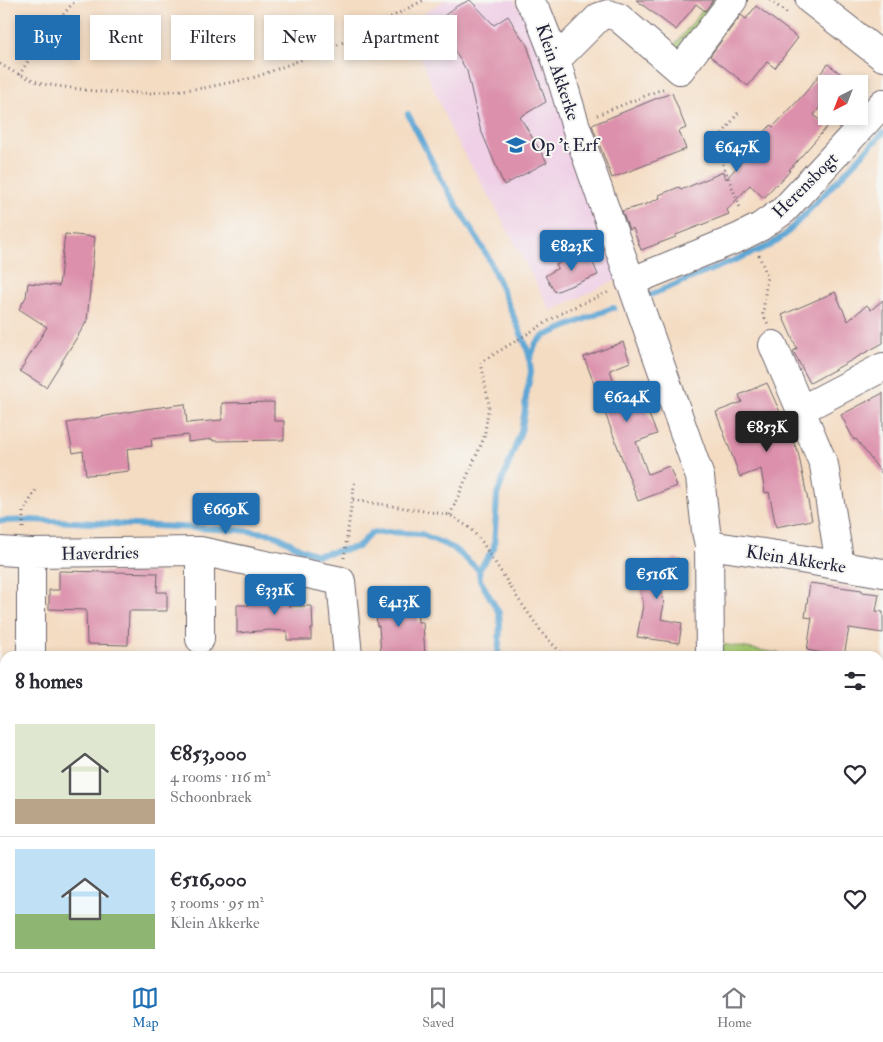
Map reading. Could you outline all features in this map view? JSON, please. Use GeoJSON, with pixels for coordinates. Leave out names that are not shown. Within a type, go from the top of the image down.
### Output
{"type":"FeatureCollection","features":[{"type":"Feature","properties":{"kind":"street","name":"Klein Akkerke"},"geometry":{"type":"LineString","coordinates":[[528,0],[538,14],[556,60],[575,124],[700,477],[709,545],[710,651]]}},
{"type":"Feature","properties":{"kind":"street"},"geometry":{"type":"LineString","coordinates":[[556,60],[599,17],[608,14],[618,17],[680,70],[733,0]]}},
{"type":"Feature","properties":{"kind":"street"},"geometry":{"type":"LineString","coordinates":[[810,0],[883,57]]}},
{"type":"Feature","properties":{"kind":"street","name":"Herensbogt"},"geometry":{"type":"LineString","coordinates":[[630,282],[751,234],[784,210],[883,103]]}},
{"type":"Feature","properties":{"kind":"street"},"geometry":{"type":"LineString","coordinates":[[773,345],[824,465],[840,566]]}},
{"type":"Feature","properties":{"kind":"street"},"geometry":{"type":"LineString","coordinates":[[801,410],[883,367]]}},
{"type":"Feature","properties":{"kind":"street"},"geometry":{"type":"LineString","coordinates":[[27,542],[31,651]]}},
{"type":"Feature","properties":{"kind":"street","name":"Haverdries"},"geometry":{"type":"LineString","coordinates":[[0,551],[27,542],[200,551],[341,581],[348,651]]}},
{"type":"Feature","properties":{"kind":"street","name":"Klein Akkerke"},"geometry":{"type":"LineString","coordinates":[[709,545],[883,573]]}},
{"type":"Feature","properties":{"kind":"street"},"geometry":{"type":"LineString","coordinates":[[200,551],[200,639]]}},
{"type":"Feature","properties":{"kind":"path"},"geometry":{"type":"LineString","coordinates":[[19,75],[40,43],[76,0]]}},
{"type":"Feature","properties":{"kind":"path"},"geometry":{"type":"LineString","coordinates":[[0,64],[19,75],[42,84],[102,92],[150,93],[204,88],[256,77],[332,48],[424,0]]}},
{"type":"Feature","properties":{"kind":"path"},"geometry":{"type":"LineString","coordinates":[[575,124],[665,88]]}},
{"type":"Feature","properties":{"kind":"path"},"geometry":{"type":"LineString","coordinates":[[738,113],[715,144],[767,276],[763,314]]}},
{"type":"Feature","properties":{"kind":"path"},"geometry":{"type":"LineString","coordinates":[[450,515],[484,438],[489,405],[481,362],[565,311],[630,282]]}},
{"type":"Feature","properties":{"kind":"path"},"geometry":{"type":"LineString","coordinates":[[344,560],[355,479]]}},
{"type":"Feature","properties":{"kind":"path"},"geometry":{"type":"LineString","coordinates":[[27,542],[23,512],[36,490]]}},
{"type":"Feature","properties":{"kind":"path"},"geometry":{"type":"LineString","coordinates":[[353,500],[450,515],[470,528],[482,542],[543,634],[559,651]]}},
{"type":"Feature","properties":{"kind":"shaded area","name":"Op 't Erf"},"geometry":{"type":"Polygon","coordinates":[[[445,0],[514,0],[526,18],[547,65],[617,279],[551,311],[492,201],[452,133],[422,60],[457,60],[457,15],[421,15],[445,0]]]}},
{"type":"Feature","properties":{"kind":"green space"},"geometry":{"type":"Polygon","coordinates":[[[711,0],[723,0],[682,51],[671,49],[711,0]]]}},
{"type":"Feature","properties":{"kind":"green space"},"geometry":{"type":"Polygon","coordinates":[[[715,643],[765,651],[716,651],[715,643]]]}},
{"type":"Feature","properties":{"kind":"building"},"geometry":{"type":"Polygon","coordinates":[[[470,0],[494,25],[508,16],[527,45],[546,102],[520,117],[547,162],[504,185],[480,128],[467,71],[457,55],[457,15],[445,15],[457,6],[470,0]]]}},
{"type":"Feature","properties":{"kind":"building"},"geometry":{"type":"Polygon","coordinates":[[[636,0],[713,0],[705,11],[696,4],[676,30],[636,0]]]}},
{"type":"Feature","properties":{"kind":"building"},"geometry":{"type":"Polygon","coordinates":[[[756,6],[798,38],[775,68],[767,62],[748,86],[710,56],[741,15],[746,19],[756,6]]]}},
{"type":"Feature","properties":{"kind":"building"},"geometry":{"type":"Polygon","coordinates":[[[828,64],[842,75],[819,75],[828,64]]]}},
{"type":"Feature","properties":{"kind":"building"},"geometry":{"type":"Polygon","coordinates":[[[818,77],[818,110],[814,115],[818,119],[818,125],[827,127],[790,171],[764,198],[750,185],[727,210],[729,214],[641,250],[633,228],[629,230],[622,211],[644,205],[660,198],[659,195],[679,187],[681,190],[723,172],[726,179],[758,144],[756,141],[771,125],[773,127],[818,77]]]}},
{"type":"Feature","properties":{"kind":"building"},"geometry":{"type":"Polygon","coordinates":[[[672,93],[686,128],[679,131],[686,149],[612,178],[592,125],[672,93]]]}},
{"type":"Feature","properties":{"kind":"building"},"geometry":{"type":"Polygon","coordinates":[[[65,234],[95,237],[87,321],[46,387],[20,371],[47,327],[19,309],[26,297],[28,283],[59,286],[65,234]]]}},
{"type":"Feature","properties":{"kind":"building"},"geometry":{"type":"Polygon","coordinates":[[[588,250],[598,275],[555,292],[545,276],[558,268],[556,265],[575,253],[576,257],[588,250]]]}},
{"type":"Feature","properties":{"kind":"building"},"geometry":{"type":"Polygon","coordinates":[[[835,292],[848,321],[867,305],[871,310],[883,300],[883,343],[810,383],[793,351],[797,349],[782,315],[835,292]]]}},
{"type":"Feature","properties":{"kind":"building"},"geometry":{"type":"Polygon","coordinates":[[[623,342],[630,362],[610,370],[621,403],[641,396],[657,434],[636,442],[648,474],[669,466],[677,486],[638,501],[584,357],[623,342]]]}},
{"type":"Feature","properties":{"kind":"building"},"geometry":{"type":"Polygon","coordinates":[[[767,383],[798,452],[812,520],[776,527],[769,492],[765,493],[761,469],[740,477],[716,412],[742,402],[739,395],[767,383]]]}},
{"type":"Feature","properties":{"kind":"building"},"geometry":{"type":"Polygon","coordinates":[[[883,393],[883,475],[856,439],[854,440],[841,415],[883,393]]]}},
{"type":"Feature","properties":{"kind":"building"},"geometry":{"type":"Polygon","coordinates":[[[274,402],[274,421],[284,421],[284,440],[213,441],[213,439],[188,442],[188,435],[151,439],[152,446],[127,449],[129,471],[103,474],[86,475],[83,451],[73,453],[67,423],[185,404],[187,423],[222,420],[222,403],[274,402]]]}},
{"type":"Feature","properties":{"kind":"building"},"geometry":{"type":"Polygon","coordinates":[[[678,558],[681,578],[660,582],[664,604],[661,619],[682,623],[679,643],[637,637],[643,605],[636,564],[678,558]]]}},
{"type":"Feature","properties":{"kind":"building"},"geometry":{"type":"Polygon","coordinates":[[[59,571],[158,573],[157,592],[167,592],[167,611],[129,611],[128,645],[87,644],[86,610],[49,609],[49,590],[59,590],[59,571]]]}},
{"type":"Feature","properties":{"kind":"building"},"geometry":{"type":"Polygon","coordinates":[[[810,583],[862,590],[862,592],[879,594],[876,611],[883,612],[883,633],[849,628],[845,651],[807,650],[812,618],[805,617],[810,583]]]}},
{"type":"Feature","properties":{"kind":"building"},"geometry":{"type":"Polygon","coordinates":[[[250,592],[289,592],[289,606],[312,606],[313,629],[311,629],[311,640],[287,640],[287,631],[269,630],[237,633],[237,605],[249,605],[250,592]]]}},
{"type":"Feature","properties":{"kind":"building"},"geometry":{"type":"Polygon","coordinates":[[[395,593],[396,606],[417,604],[418,622],[423,622],[425,651],[381,651],[375,606],[377,606],[374,595],[395,593]]]}},
{"type":"Feature","properties":{"kind":"waterway"},"geometry":{"type":"LineString","coordinates":[[408,114],[442,181],[488,257],[529,355],[531,372],[521,431],[497,495],[494,548],[479,570],[480,580],[499,613],[498,651]]}},
{"type":"Feature","properties":{"kind":"waterway"},"geometry":{"type":"LineString","coordinates":[[650,295],[769,246],[785,235],[883,133]]}},
{"type":"Feature","properties":{"kind":"waterway"},"geometry":{"type":"LineString","coordinates":[[530,359],[536,343],[544,336],[614,308]]}},
{"type":"Feature","properties":{"kind":"waterway"},"geometry":{"type":"LineString","coordinates":[[0,521],[31,520],[239,530],[273,534],[317,555],[358,547],[371,533],[421,534],[453,548],[479,570]]}},
{"type":"Feature","properties":{"kind":"place","name":"Op 't Erf"},"geometry":{"type":"Point","coordinates":[516,145]}}]}
